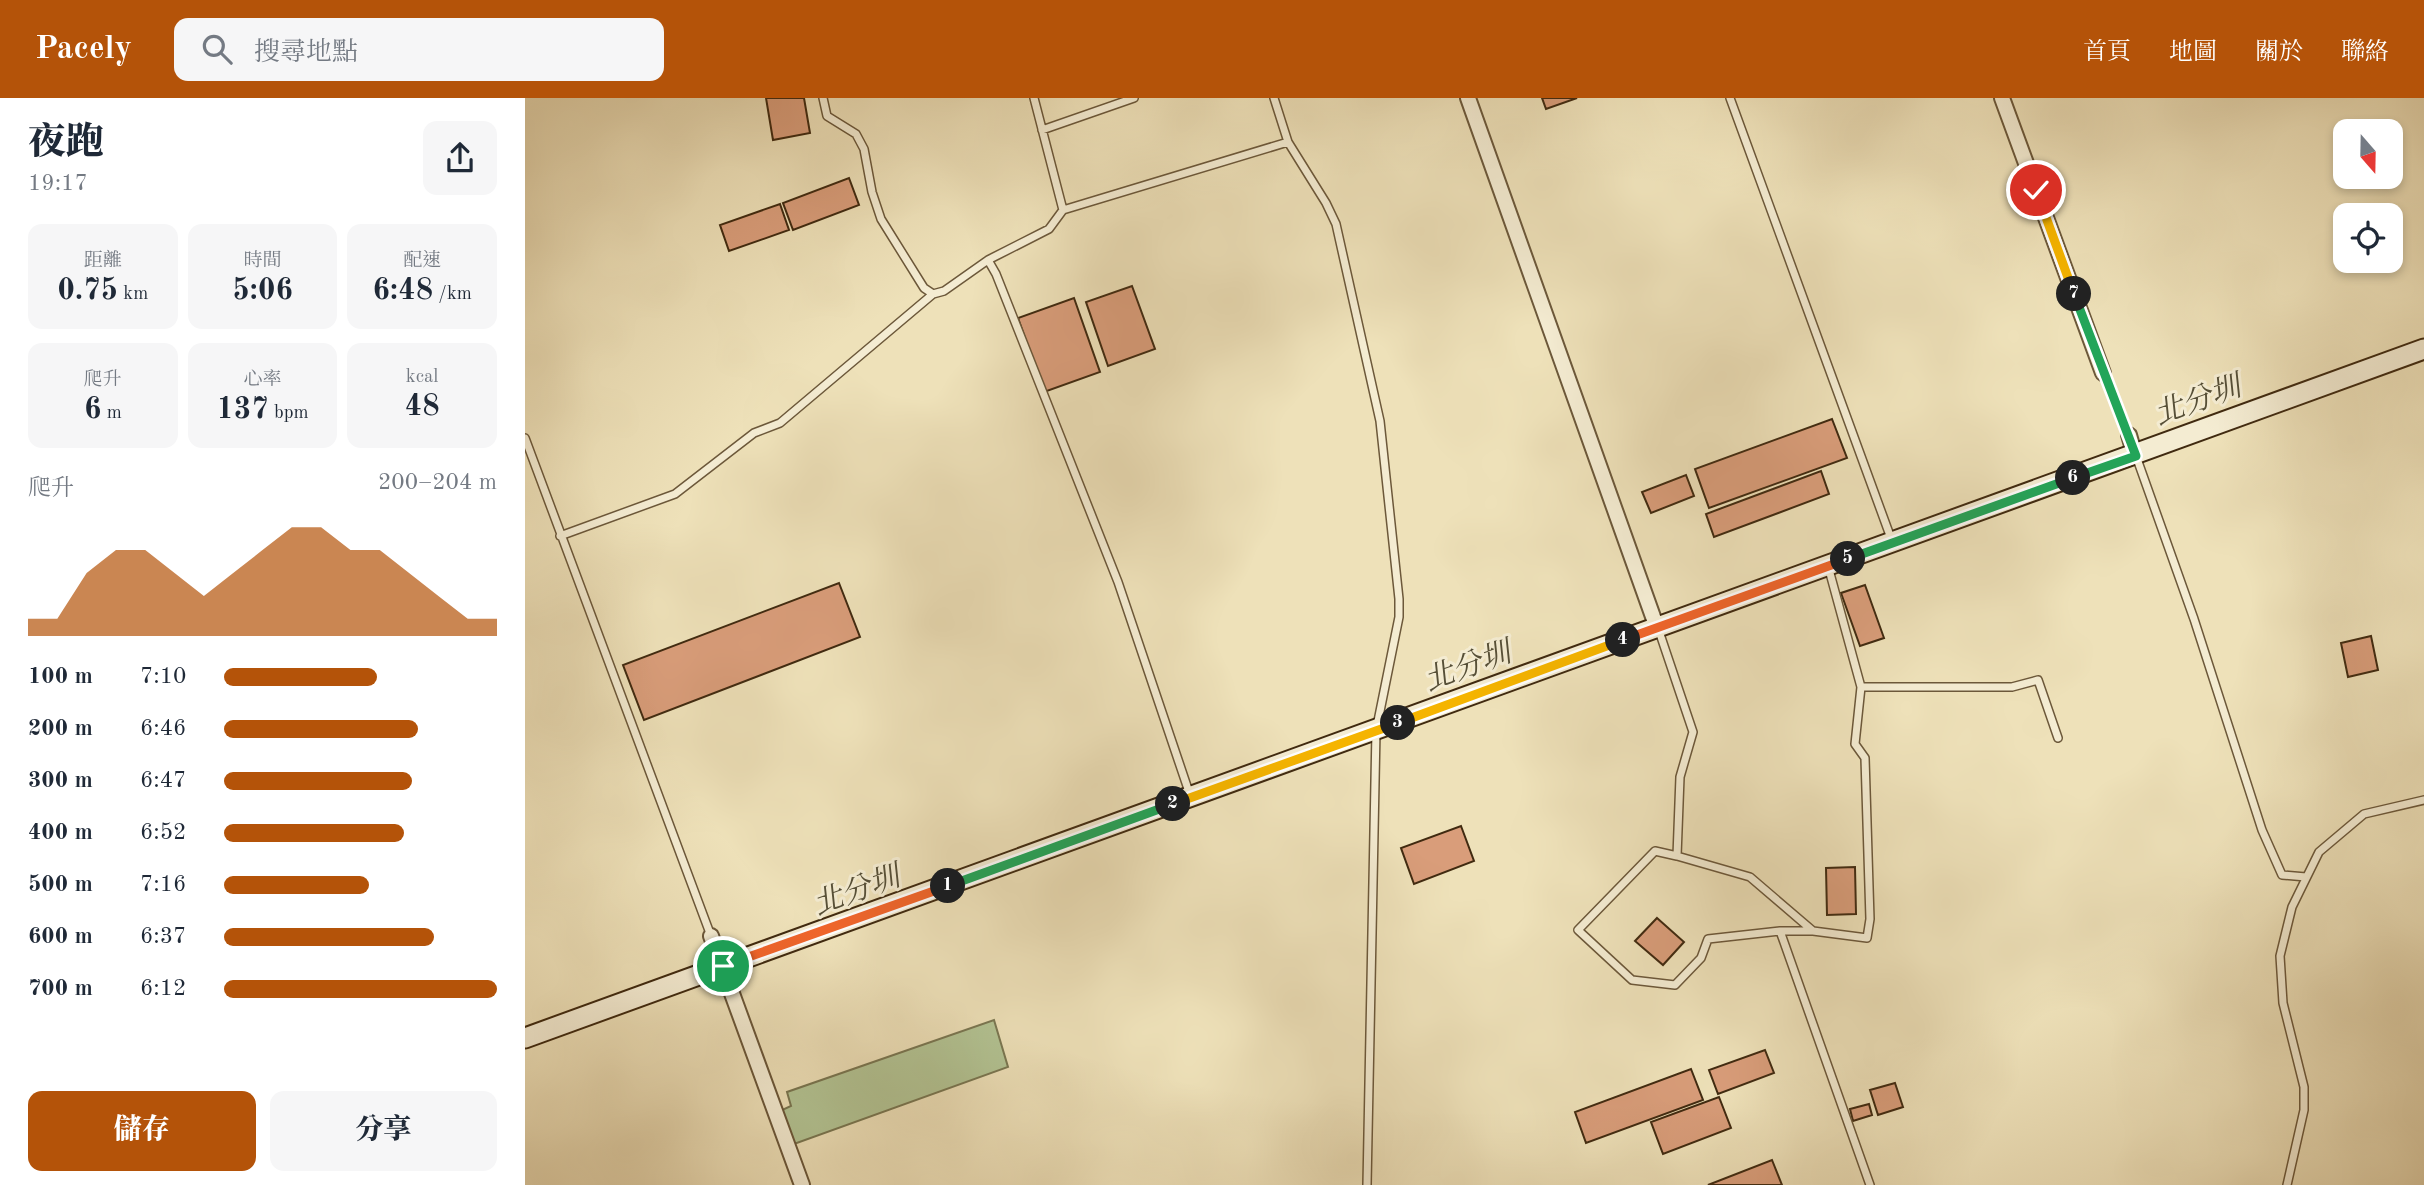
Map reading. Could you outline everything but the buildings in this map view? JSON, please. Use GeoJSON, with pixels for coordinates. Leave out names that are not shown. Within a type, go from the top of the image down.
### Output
{"type":"FeatureCollection","features":[{"type":"Feature","properties":{"kind":"street"},"geometry":{"type":"LineString","coordinates":[[1468,98],[1654,620]]}},
{"type":"Feature","properties":{"kind":"street"},"geometry":{"type":"LineString","coordinates":[[2002,98],[2103,373]]}},
{"type":"Feature","properties":{"kind":"street"},"geometry":{"type":"LineString","coordinates":[[525,1038],[1188,790],[1375,731],[1654,620],[1828,566],[1890,533],[2136,456],[2424,349]]}},
{"type":"Feature","properties":{"kind":"street"},"geometry":{"type":"LineString","coordinates":[[2129,435],[2136,456]]}},
{"type":"Feature","properties":{"kind":"street"},"geometry":{"type":"LineString","coordinates":[[711,936],[802,1185]]}},
{"type":"Feature","properties":{"kind":"lane"},"geometry":{"type":"LineString","coordinates":[[823,98],[827,116],[856,134],[864,149],[872,192],[881,219],[924,288],[933,294]]}},
{"type":"Feature","properties":{"kind":"lane"},"geometry":{"type":"LineString","coordinates":[[1034,98],[1063,210]]}},
{"type":"Feature","properties":{"kind":"lane"},"geometry":{"type":"LineString","coordinates":[[1042,130],[1134,98]]}},
{"type":"Feature","properties":{"kind":"lane"},"geometry":{"type":"LineString","coordinates":[[1274,98],[1288,142],[1336,224],[1380,421],[1399,599],[1399,617],[1375,731],[1367,1185]]}},
{"type":"Feature","properties":{"kind":"lane"},"geometry":{"type":"LineString","coordinates":[[1730,98],[1890,533]]}},
{"type":"Feature","properties":{"kind":"lane"},"geometry":{"type":"LineString","coordinates":[[560,536],[675,494],[754,433],[780,424],[933,294],[944,291],[988,260],[1049,229],[1063,210],[1288,142]]}},
{"type":"Feature","properties":{"kind":"lane"},"geometry":{"type":"LineString","coordinates":[[988,260],[1118,582],[1188,790]]}},
{"type":"Feature","properties":{"kind":"lane"},"geometry":{"type":"LineString","coordinates":[[2103,373],[2129,435]]}},
{"type":"Feature","properties":{"kind":"lane"},"geometry":{"type":"LineString","coordinates":[[525,438],[711,936]]}},
{"type":"Feature","properties":{"kind":"lane"},"geometry":{"type":"LineString","coordinates":[[2136,456],[2194,620],[2262,830],[2282,875],[2306,877]]}},
{"type":"Feature","properties":{"kind":"lane"},"geometry":{"type":"LineString","coordinates":[[1813,931],[1750,877],[1655,851],[1578,930],[1632,980],[1675,985],[1701,958],[1707,939],[1780,931],[1813,931],[1867,939],[1870,919],[1865,758],[1855,744],[1861,687],[1828,566]]}},
{"type":"Feature","properties":{"kind":"lane"},"geometry":{"type":"LineString","coordinates":[[1654,620],[1693,732],[1680,777],[1677,856]]}},
{"type":"Feature","properties":{"kind":"lane"},"geometry":{"type":"LineString","coordinates":[[1861,687],[2012,687],[2038,680],[2058,738]]}},
{"type":"Feature","properties":{"kind":"lane"},"geometry":{"type":"LineString","coordinates":[[2287,1185],[2304,1110],[2304,1087],[2283,1003],[2280,956],[2292,906],[2319,852],[2364,814],[2424,800]]}},
{"type":"Feature","properties":{"kind":"lane"},"geometry":{"type":"LineString","coordinates":[[1780,931],[1870,1185]]}},
{"type":"Feature","properties":{"kind":"green space"},"geometry":{"type":"Polygon","coordinates":[[[994,1020],[1008,1067],[794,1144],[780,1111],[791,1106],[787,1092],[994,1020]]]}},
{"type":"Feature","properties":{"kind":"route"},"geometry":{"type":"LineString","coordinates":[[723,966],[2136,456],[2036,190]]}},
{"type":"Feature","properties":{"kind":"water label","name":"北分圳"},"geometry":{"type":"Point","coordinates":[2197,400]}},
{"type":"Feature","properties":{"kind":"water label","name":"北分圳"},"geometry":{"type":"Point","coordinates":[1467,666]}},
{"type":"Feature","properties":{"kind":"water label","name":"北分圳"},"geometry":{"type":"Point","coordinates":[856,890]}}]}
